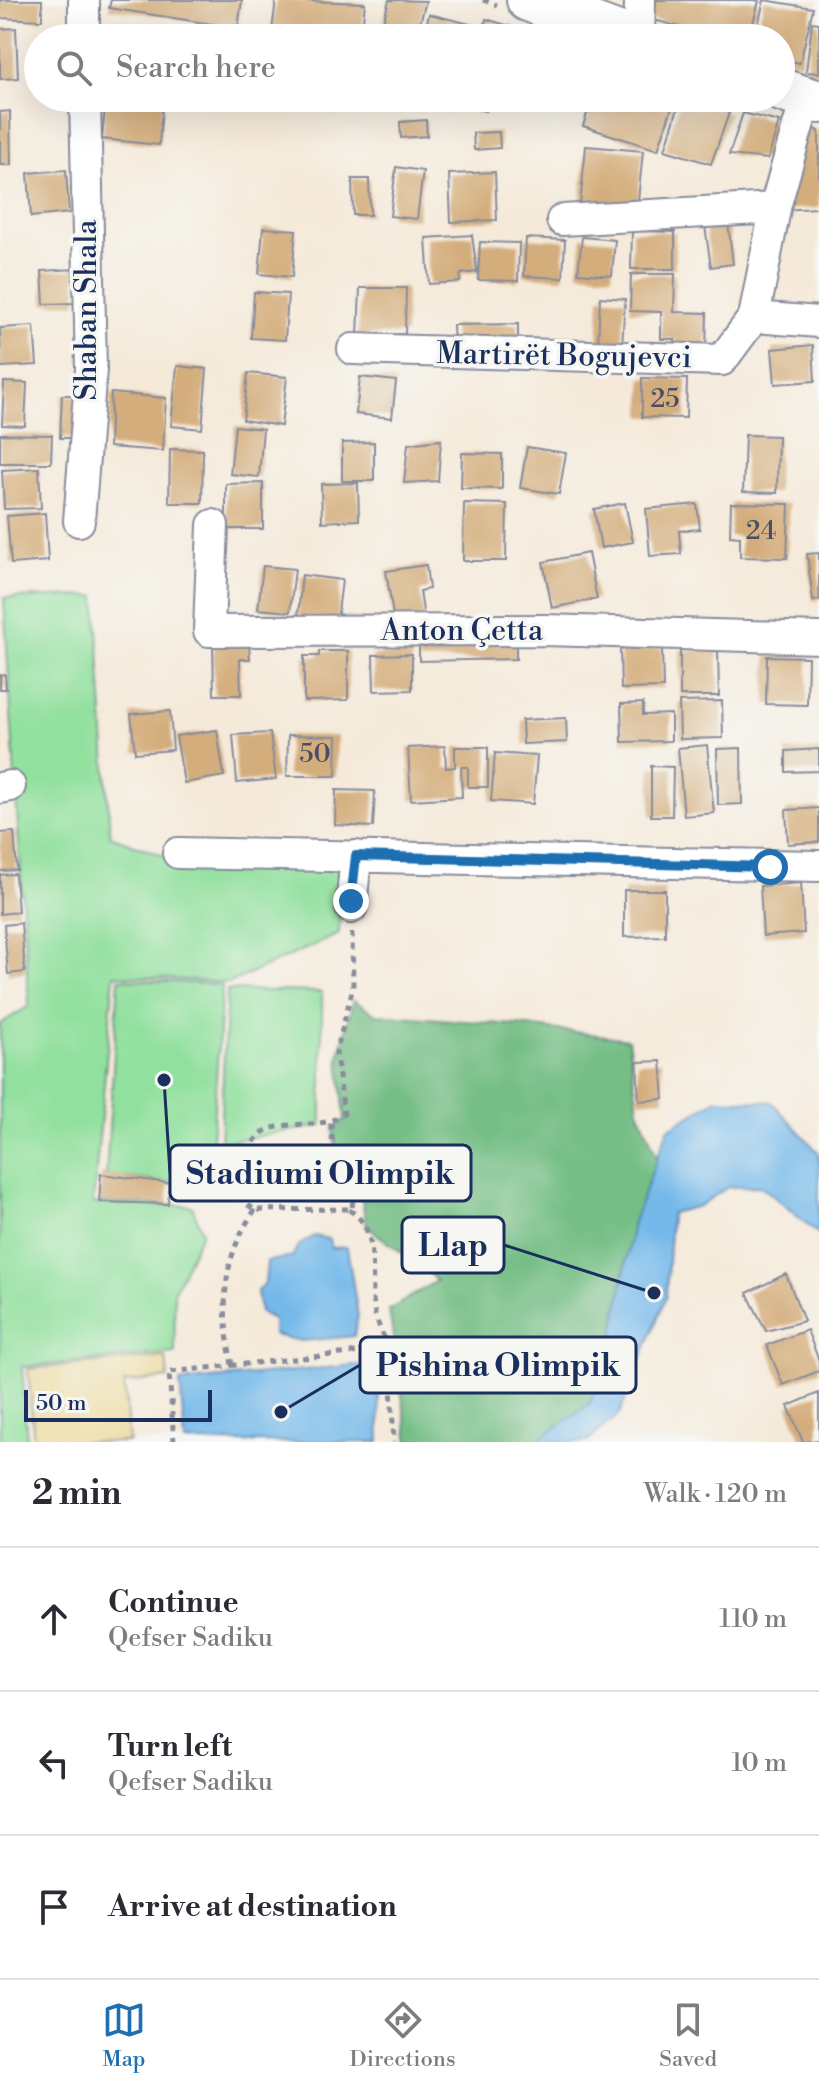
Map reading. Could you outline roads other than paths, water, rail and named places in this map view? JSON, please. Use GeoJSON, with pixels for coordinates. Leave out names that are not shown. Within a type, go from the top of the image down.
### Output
{"type":"FeatureCollection","features":[{"type":"Feature","properties":{"kind":"main road"},"geometry":{"type":"LineString","coordinates":[[528,0],[594,24]]}},
{"type":"Feature","properties":{"kind":"street"},"geometry":{"type":"LineString","coordinates":[[84,0],[84,24]]}},
{"type":"Feature","properties":{"kind":"street"},"geometry":{"type":"LineString","coordinates":[[639,24],[640,0]]}},
{"type":"Feature","properties":{"kind":"street","name":"Martirët Bogujevci"},"geometry":{"type":"LineString","coordinates":[[353,349],[722,360],[754,317],[775,208],[802,97]]}},
{"type":"Feature","properties":{"kind":"street","name":"Shaban Shala"},"geometry":{"type":"LineString","coordinates":[[79,521],[91,369],[85,112]]}},
{"type":"Feature","properties":{"kind":"street"},"geometry":{"type":"LineString","coordinates":[[562,220],[775,208]]}},
{"type":"Feature","properties":{"kind":"street"},"geometry":{"type":"LineString","coordinates":[[754,317],[819,322]]}},
{"type":"Feature","properties":{"kind":"street","name":"Anton Çetta"},"geometry":{"type":"LineString","coordinates":[[213,525],[209,631],[545,630],[819,638]]}},
{"type":"Feature","properties":{"kind":"street"},"geometry":{"type":"LineString","coordinates":[[178,853],[819,866]]}},
{"type":"Feature","properties":{"kind":"street"},"geometry":{"type":"LineString","coordinates":[[351,908],[356,856]]}},
{"type":"Feature","properties":{"kind":"water"},"geometry":{"type":"Polygon","coordinates":[[[717,1099],[772,1102],[819,1153],[819,1234],[761,1186],[728,1187],[699,1206],[671,1213],[666,1297],[619,1415],[586,1442],[536,1442],[590,1403],[611,1349],[633,1222],[668,1129],[717,1099]]]}},
{"type":"Feature","properties":{"kind":"water"},"geometry":{"type":"Polygon","coordinates":[[[314,1236],[329,1239],[331,1248],[347,1247],[358,1316],[354,1336],[301,1341],[273,1335],[273,1319],[260,1313],[257,1291],[265,1283],[267,1261],[292,1257],[298,1246],[314,1236]]]}},
{"type":"Feature","properties":{"kind":"water"},"geometry":{"type":"Polygon","coordinates":[[[378,1363],[380,1442],[185,1442],[180,1382],[378,1363]]]}},
{"type":"Feature","properties":{"kind":"place","name":"Stadiumi Olimpik"},"geometry":{"type":"Point","coordinates":[164,1080]}},
{"type":"Feature","properties":{"kind":"place","name":"Llap"},"geometry":{"type":"Point","coordinates":[654,1293]}},
{"type":"Feature","properties":{"kind":"place","name":"Pishina Olimpik"},"geometry":{"type":"Point","coordinates":[281,1412]}}]}
